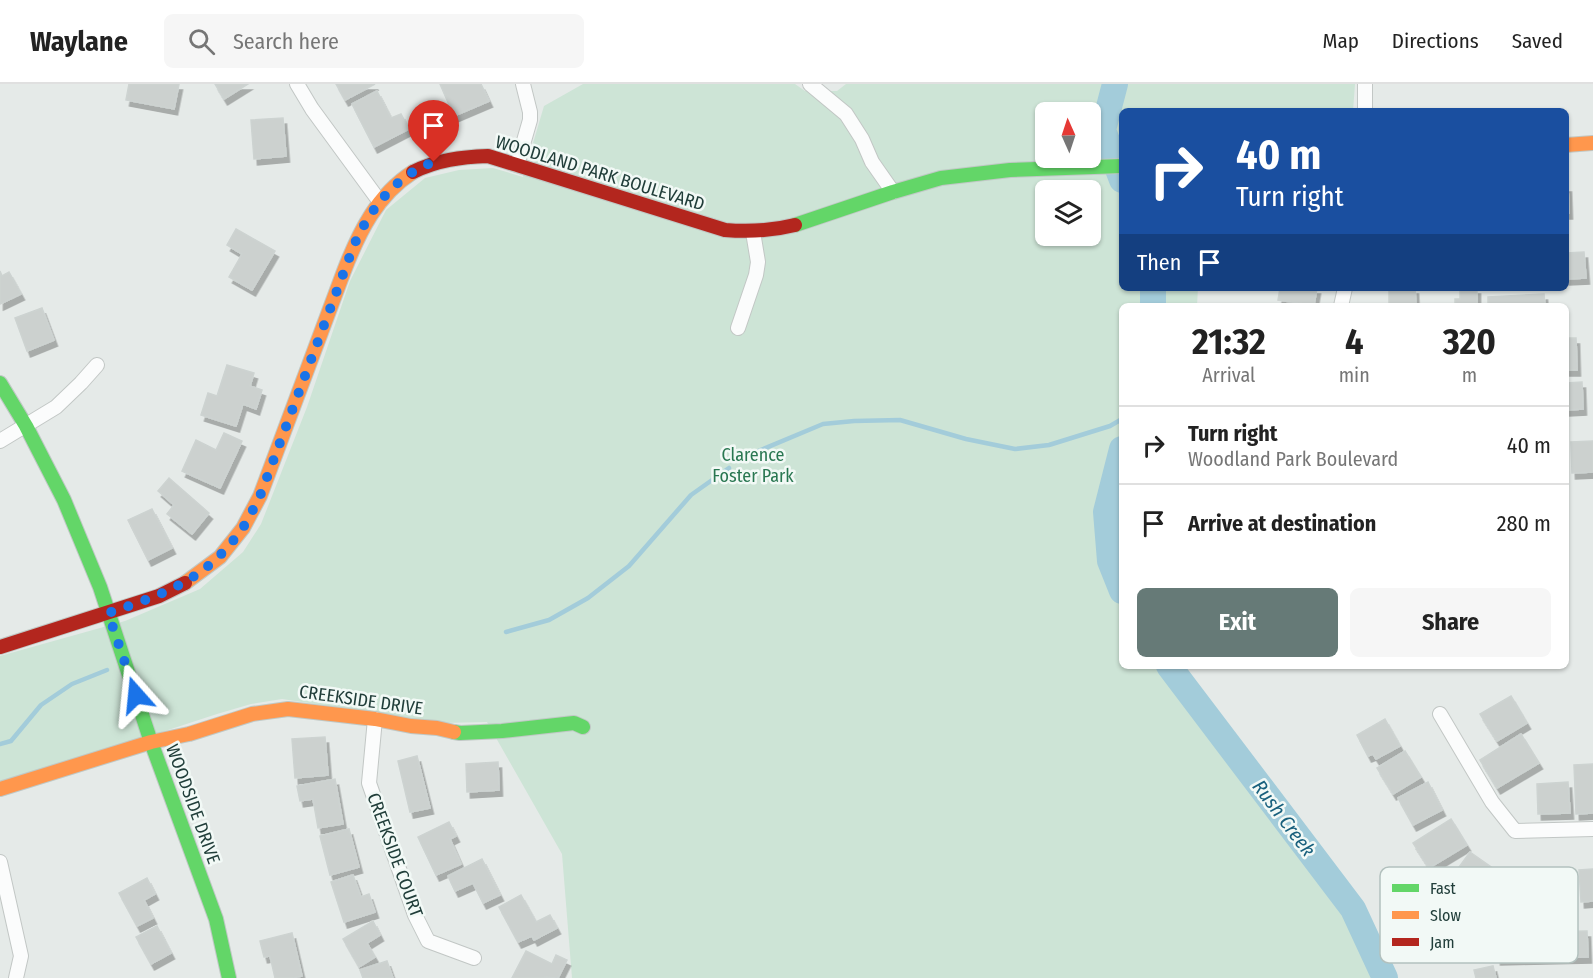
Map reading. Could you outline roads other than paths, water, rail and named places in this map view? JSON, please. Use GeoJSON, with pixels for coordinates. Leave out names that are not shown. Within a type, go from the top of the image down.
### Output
{"type":"FeatureCollection","features":[{"type":"Feature","properties":{"kind":"street"},"geometry":{"type":"LineString","coordinates":[[297,84],[312,109],[380,202]]}},
{"type":"Feature","properties":{"kind":"street"},"geometry":{"type":"LineString","coordinates":[[517,165],[530,120],[523,84]]}},
{"type":"Feature","properties":{"kind":"street"},"geometry":{"type":"LineString","coordinates":[[810,84],[846,114],[862,139],[872,162],[893,192]]}},
{"type":"Feature","properties":{"kind":"street"},"geometry":{"type":"LineString","coordinates":[[1365,84],[1365,108]]}},
{"type":"Feature","properties":{"kind":"street"},"geometry":{"type":"LineString","coordinates":[[1569,145],[1593,143]]}},
{"type":"Feature","properties":{"kind":"street","name":"WOODLAND PARK BOULEVARD"},"geometry":{"type":"LineString","coordinates":[[0,647],[159,596],[185,584],[220,557],[243,528],[260,496],[363,225],[393,187],[420,167],[465,156],[488,156],[696,222],[725,230],[753,232],[793,226],[941,178],[1010,170],[1119,166]]}},
{"type":"Feature","properties":{"kind":"street"},"geometry":{"type":"LineString","coordinates":[[738,328],[756,275],[758,262],[753,232]]}},
{"type":"Feature","properties":{"kind":"street"},"geometry":{"type":"LineString","coordinates":[[0,441],[56,406],[97,365]]}},
{"type":"Feature","properties":{"kind":"street","name":"WOODSIDE DRIVE"},"geometry":{"type":"LineString","coordinates":[[0,383],[26,426],[64,500],[100,587],[151,742],[216,919],[229,978]]}},
{"type":"Feature","properties":{"kind":"street","name":"CREEKSIDE DRIVE"},"geometry":{"type":"LineString","coordinates":[[0,789],[151,742],[189,734],[252,714],[288,709],[375,719],[460,733],[574,723],[583,727]]}},
{"type":"Feature","properties":{"kind":"street"},"geometry":{"type":"LineString","coordinates":[[1440,714],[1492,802],[1515,831],[1593,829]]}},
{"type":"Feature","properties":{"kind":"street","name":"CREEKSIDE COURT"},"geometry":{"type":"LineString","coordinates":[[375,719],[369,783],[415,915],[428,941],[474,958]]}},
{"type":"Feature","properties":{"kind":"street"},"geometry":{"type":"LineString","coordinates":[[0,862],[21,956],[16,978]]}},
{"type":"Feature","properties":{"kind":"waterway","name":"Rush Creek"},"geometry":{"type":"LineString","coordinates":[[1115,84],[1103,130],[1119,172]]}},
{"type":"Feature","properties":{"kind":"waterway","name":"Rush Creek"},"geometry":{"type":"LineString","coordinates":[[1153,291],[1153,303]]}},
{"type":"Feature","properties":{"kind":"waterway"},"geometry":{"type":"LineString","coordinates":[[756,452],[823,424],[854,421],[900,420],[966,439],[1015,449],[1049,445],[1110,426],[1119,421]]}},
{"type":"Feature","properties":{"kind":"waterway","name":"Rush Creek"},"geometry":{"type":"LineString","coordinates":[[1119,461],[1106,512],[1110,561],[1119,584]]}},
{"type":"Feature","properties":{"kind":"waterway"},"geometry":{"type":"LineString","coordinates":[[506,632],[549,620],[588,598],[629,566],[691,495],[729,468]]}},
{"type":"Feature","properties":{"kind":"waterway","name":"Rush Creek"},"geometry":{"type":"LineString","coordinates":[[1171,669],[1353,909],[1385,978]]}},
{"type":"Feature","properties":{"kind":"waterway"},"geometry":{"type":"LineString","coordinates":[[0,744],[11,741],[41,705],[72,684],[107,670]]}},
{"type":"Feature","properties":{"kind":"park label","name":"Clarence Foster Park"},"geometry":{"type":"Point","coordinates":[753,466]}}]}
